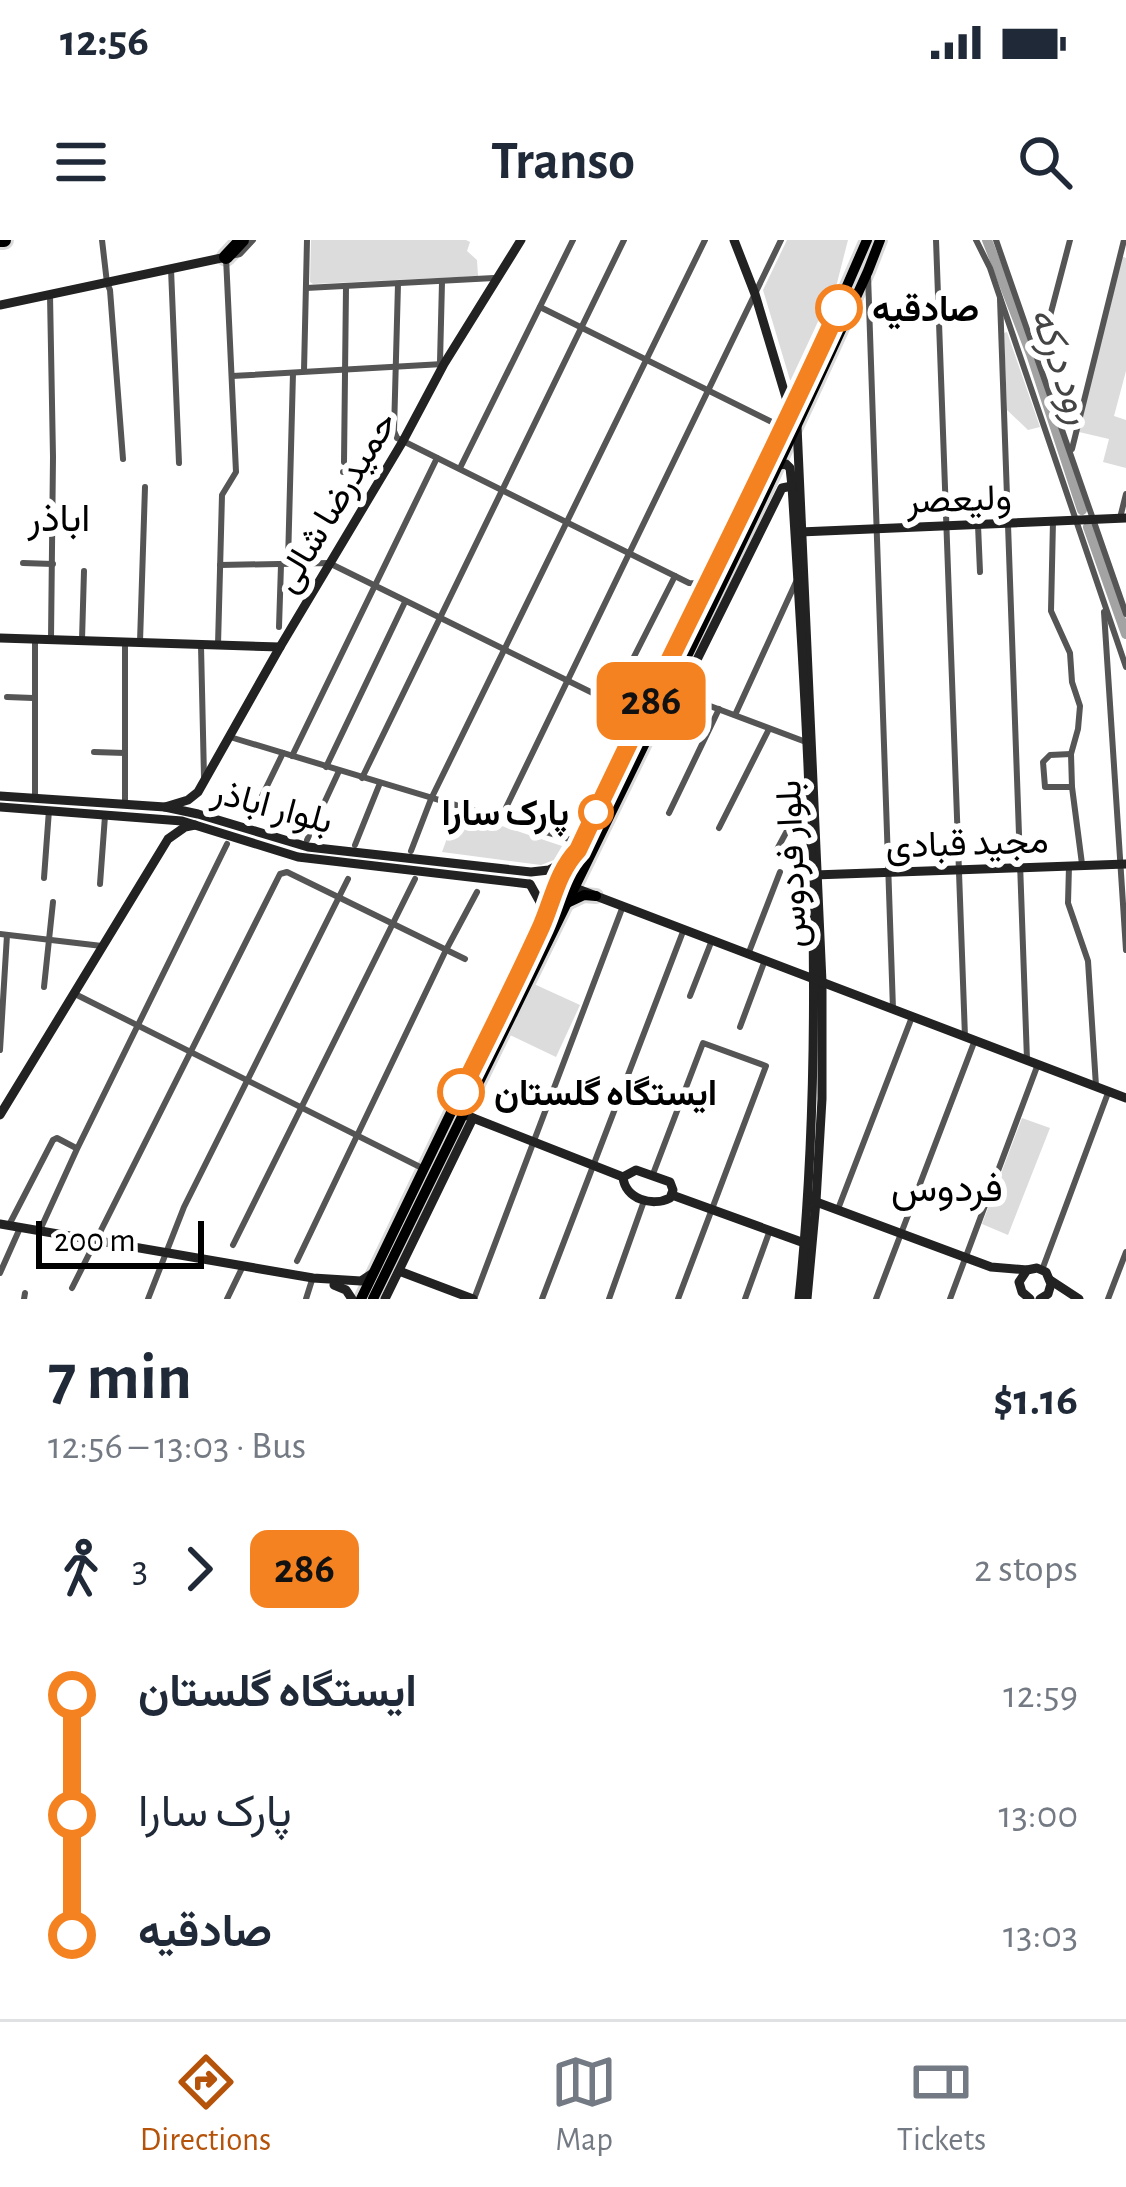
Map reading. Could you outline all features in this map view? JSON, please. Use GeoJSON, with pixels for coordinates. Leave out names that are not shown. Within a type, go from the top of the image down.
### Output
{"type":"FeatureCollection","features":[{"type":"Feature","properties":{"kind":"highway"},"geometry":{"type":"LineString","coordinates":[[226,257],[242,240]]}},
{"type":"Feature","properties":{"kind":"main road","name":"حمیدرضا شالی"},"geometry":{"type":"LineString","coordinates":[[198,792],[403,440],[442,363],[521,240]]}},
{"type":"Feature","properties":{"kind":"main road","name":"بلوار فردوس"},"geometry":{"type":"LineString","coordinates":[[734,240],[755,294],[799,456],[818,980],[812,1200],[803,1299]]}},
{"type":"Feature","properties":{"kind":"main road"},"geometry":{"type":"LineString","coordinates":[[352,1292],[373,1273],[542,924],[575,845],[868,271],[871,241]]}},
{"type":"Feature","properties":{"kind":"main road"},"geometry":{"type":"LineString","coordinates":[[784,466],[791,423],[871,241]]}},
{"type":"Feature","properties":{"kind":"main road"},"geometry":{"type":"LineString","coordinates":[[0,305],[226,257]]}},
{"type":"Feature","properties":{"kind":"main road"},"geometry":{"type":"LineString","coordinates":[[675,692],[790,454],[799,456]]}},
{"type":"Feature","properties":{"kind":"main road","name":"بلوار فردوس"},"geometry":{"type":"LineString","coordinates":[[784,466],[799,532]]}},
{"type":"Feature","properties":{"kind":"main road"},"geometry":{"type":"LineString","coordinates":[[385,1299],[567,903],[782,488],[792,486]]}},
{"type":"Feature","properties":{"kind":"main road","name":"ولیعصر"},"geometry":{"type":"LineString","coordinates":[[799,532],[1123,518]]}},
{"type":"Feature","properties":{"kind":"main road"},"geometry":{"type":"LineString","coordinates":[[0,638],[280,646]]}},
{"type":"Feature","properties":{"kind":"main road"},"geometry":{"type":"LineString","coordinates":[[167,839],[163,813],[198,792],[206,816]]}},
{"type":"Feature","properties":{"kind":"main road","name":"بلوار اباذر"},"geometry":{"type":"LineString","coordinates":[[0,796],[125,804],[271,850],[319,860],[530,884]]}},
{"type":"Feature","properties":{"kind":"main road","name":"بلوار اباذر"},"geometry":{"type":"LineString","coordinates":[[0,807],[206,816],[308,847],[532,872]]}},
{"type":"Feature","properties":{"kind":"main road"},"geometry":{"type":"LineString","coordinates":[[0,1114],[167,839],[195,825]]}},
{"type":"Feature","properties":{"kind":"main road"},"geometry":{"type":"LineString","coordinates":[[575,845],[568,885],[1126,1097]]}},
{"type":"Feature","properties":{"kind":"main road"},"geometry":{"type":"LineString","coordinates":[[542,924],[540,902],[530,884],[536,879],[532,872],[568,860]]}},
{"type":"Feature","properties":{"kind":"main road","name":"مجید قبادی"},"geometry":{"type":"LineString","coordinates":[[815,875],[1123,864]]}},
{"type":"Feature","properties":{"kind":"main road"},"geometry":{"type":"LineString","coordinates":[[549,904],[560,892],[567,903]]}},
{"type":"Feature","properties":{"kind":"main road"},"geometry":{"type":"LineString","coordinates":[[567,903],[584,895],[596,896]]}},
{"type":"Feature","properties":{"kind":"main road"},"geometry":{"type":"LineString","coordinates":[[468,1116],[623,1178]]}},
{"type":"Feature","properties":{"kind":"main road"},"geometry":{"type":"LineString","coordinates":[[373,1299],[468,1116]]}},
{"type":"Feature","properties":{"kind":"main road"},"geometry":{"type":"LineString","coordinates":[[623,1178],[636,1170],[653,1174],[670,1182],[672,1195]]}},
{"type":"Feature","properties":{"kind":"main road"},"geometry":{"type":"LineString","coordinates":[[623,1178],[626,1189],[644,1200],[664,1202],[672,1195]]}},
{"type":"Feature","properties":{"kind":"main road"},"geometry":{"type":"LineString","coordinates":[[672,1195],[808,1245]]}},
{"type":"Feature","properties":{"kind":"main road"},"geometry":{"type":"LineString","coordinates":[[812,1200],[992,1267],[1030,1299]]}},
{"type":"Feature","properties":{"kind":"main road"},"geometry":{"type":"LineString","coordinates":[[10,1225],[96,1243],[323,1277],[352,1292]]}},
{"type":"Feature","properties":{"kind":"main road"},"geometry":{"type":"LineString","coordinates":[[992,1267],[1046,1275],[1078,1299]]}},
{"type":"Feature","properties":{"kind":"main road"},"geometry":{"type":"LineString","coordinates":[[1020,1287],[1027,1270]]}},
{"type":"Feature","properties":{"kind":"main road"},"geometry":{"type":"LineString","coordinates":[[399,1271],[446,1294],[474,1299]]}},
{"type":"Feature","properties":{"kind":"main road"},"geometry":{"type":"LineString","coordinates":[[352,1292],[373,1273]]}},
{"type":"Feature","properties":{"kind":"main road"},"geometry":{"type":"LineString","coordinates":[[1040,1299],[1048,1294],[1046,1275]]}},
{"type":"Feature","properties":{"kind":"main road"},"geometry":{"type":"LineString","coordinates":[[1055,1299],[1078,1299]]}},
{"type":"Feature","properties":{"kind":"street"},"geometry":{"type":"LineString","coordinates":[[103,240],[123,459]]}},
{"type":"Feature","properties":{"kind":"street"},"geometry":{"type":"LineString","coordinates":[[218,645],[222,496],[236,472],[226,257],[239,254],[253,240]]}},
{"type":"Feature","properties":{"kind":"street"},"geometry":{"type":"LineString","coordinates":[[304,371],[307,240]]}},
{"type":"Feature","properties":{"kind":"street"},"geometry":{"type":"LineString","coordinates":[[460,469],[573,240]]}},
{"type":"Feature","properties":{"kind":"street"},"geometry":{"type":"LineString","coordinates":[[362,778],[624,240]]}},
{"type":"Feature","properties":{"kind":"street"},"geometry":{"type":"LineString","coordinates":[[411,851],[431,799],[705,240]]}},
{"type":"Feature","properties":{"kind":"street"},"geometry":{"type":"LineString","coordinates":[[500,820],[781,240]]}},
{"type":"Feature","properties":{"kind":"street"},"geometry":{"type":"LineString","coordinates":[[877,1299],[970,1038],[959,870],[936,240]]}},
{"type":"Feature","properties":{"kind":"street"},"geometry":{"type":"LineString","coordinates":[[976,240],[983,249],[1126,667]]}},
{"type":"Feature","properties":{"kind":"street"},"geometry":{"type":"LineString","coordinates":[[996,240],[1126,614]]}},
{"type":"Feature","properties":{"kind":"street"},"geometry":{"type":"LineString","coordinates":[[1039,358],[1070,240]]}},
{"type":"Feature","properties":{"kind":"street"},"geometry":{"type":"LineString","coordinates":[[1071,452],[1124,240]]}},
{"type":"Feature","properties":{"kind":"street"},"geometry":{"type":"LineString","coordinates":[[171,269],[179,463]]}},
{"type":"Feature","properties":{"kind":"street"},"geometry":{"type":"LineString","coordinates":[[868,271],[893,1009]]}},
{"type":"Feature","properties":{"kind":"street"},"geometry":{"type":"LineString","coordinates":[[306,288],[497,278]]}},
{"type":"Feature","properties":{"kind":"street"},"geometry":{"type":"LineString","coordinates":[[232,376],[442,363],[442,282]]}},
{"type":"Feature","properties":{"kind":"street"},"geometry":{"type":"LineString","coordinates":[[398,284],[394,431],[403,440],[674,576],[709,584]]}},
{"type":"Feature","properties":{"kind":"street"},"geometry":{"type":"LineString","coordinates":[[344,461],[346,286]]}},
{"type":"Feature","properties":{"kind":"street"},"geometry":{"type":"LineString","coordinates":[[50,295],[51,639]]}},
{"type":"Feature","properties":{"kind":"street"},"geometry":{"type":"LineString","coordinates":[[950,1299],[1033,1062],[1000,299]]}},
{"type":"Feature","properties":{"kind":"street"},"geometry":{"type":"LineString","coordinates":[[540,307],[708,391],[791,423]]}},
{"type":"Feature","properties":{"kind":"street"},"geometry":{"type":"LineString","coordinates":[[279,627],[293,372]]}},
{"type":"Feature","properties":{"kind":"street"},"geometry":{"type":"LineString","coordinates":[[248,824],[437,458]]}},
{"type":"Feature","properties":{"kind":"street"},"geometry":{"type":"LineString","coordinates":[[344,472],[383,472]]}},
{"type":"Feature","properties":{"kind":"street"},"geometry":{"type":"LineString","coordinates":[[140,642],[145,487]]}},
{"type":"Feature","properties":{"kind":"street"},"geometry":{"type":"LineString","coordinates":[[1123,518],[1126,494]]}},
{"type":"Feature","properties":{"kind":"street"},"geometry":{"type":"LineString","coordinates":[[1053,521],[1051,610],[1070,653],[1070,675],[1080,706],[1071,754],[1082,865]]}},
{"type":"Feature","properties":{"kind":"street"},"geometry":{"type":"LineString","coordinates":[[978,524],[980,572]]}},
{"type":"Feature","properties":{"kind":"street"},"geometry":{"type":"LineString","coordinates":[[23,562],[52,564]]}},
{"type":"Feature","properties":{"kind":"street"},"geometry":{"type":"LineString","coordinates":[[220,565],[328,563],[611,702],[674,576]]}},
{"type":"Feature","properties":{"kind":"street"},"geometry":{"type":"LineString","coordinates":[[82,640],[84,572]]}},
{"type":"Feature","properties":{"kind":"street"},"geometry":{"type":"LineString","coordinates":[[735,715],[802,580]]}},
{"type":"Feature","properties":{"kind":"street"},"geometry":{"type":"LineString","coordinates":[[689,583],[700,600]]}},
{"type":"Feature","properties":{"kind":"street"},"geometry":{"type":"LineString","coordinates":[[326,766],[406,602]]}},
{"type":"Feature","properties":{"kind":"street"},"geometry":{"type":"LineString","coordinates":[[1103,602],[1126,950]]}},
{"type":"Feature","properties":{"kind":"street"},"geometry":{"type":"LineString","coordinates":[[35,639],[35,798]]}},
{"type":"Feature","properties":{"kind":"street"},"geometry":{"type":"LineString","coordinates":[[125,642],[125,804]]}},
{"type":"Feature","properties":{"kind":"street"},"geometry":{"type":"LineString","coordinates":[[201,644],[205,780]]}},
{"type":"Feature","properties":{"kind":"street"},"geometry":{"type":"LineString","coordinates":[[675,692],[809,742]]}},
{"type":"Feature","properties":{"kind":"street"},"geometry":{"type":"LineString","coordinates":[[7,697],[35,699]]}},
{"type":"Feature","properties":{"kind":"street"},"geometry":{"type":"LineString","coordinates":[[669,813],[719,709]]}},
{"type":"Feature","properties":{"kind":"street"},"geometry":{"type":"LineString","coordinates":[[719,828],[769,728]]}},
{"type":"Feature","properties":{"kind":"street"},"geometry":{"type":"LineString","coordinates":[[230,737],[575,845]]}},
{"type":"Feature","properties":{"kind":"street"},"geometry":{"type":"LineString","coordinates":[[94,752],[125,753]]}},
{"type":"Feature","properties":{"kind":"street"},"geometry":{"type":"LineString","coordinates":[[1071,754],[1050,754],[1043,762],[1045,788],[1072,787]]}},
{"type":"Feature","properties":{"kind":"street"},"geometry":{"type":"LineString","coordinates":[[307,840],[340,771]]}},
{"type":"Feature","properties":{"kind":"street"},"geometry":{"type":"LineString","coordinates":[[355,845],[380,783]]}},
{"type":"Feature","properties":{"kind":"street"},"geometry":{"type":"LineString","coordinates":[[775,855],[811,790]]}},
{"type":"Feature","properties":{"kind":"street"},"geometry":{"type":"LineString","coordinates":[[44,878],[49,810]]}},
{"type":"Feature","properties":{"kind":"street"},"geometry":{"type":"LineString","coordinates":[[100,884],[105,814]]}},
{"type":"Feature","properties":{"kind":"street"},"geometry":{"type":"LineString","coordinates":[[40,1232],[227,844]]}},
{"type":"Feature","properties":{"kind":"street"},"geometry":{"type":"LineString","coordinates":[[1069,866],[1067,902],[1088,961],[1096,1086]]}},
{"type":"Feature","properties":{"kind":"street"},"geometry":{"type":"LineString","coordinates":[[72,1288],[283,872],[465,959]]}},
{"type":"Feature","properties":{"kind":"street"},"geometry":{"type":"LineString","coordinates":[[748,954],[780,872]]}},
{"type":"Feature","properties":{"kind":"street"},"geometry":{"type":"LineString","coordinates":[[148,1299],[184,1208],[348,879]]}},
{"type":"Feature","properties":{"kind":"street"},"geometry":{"type":"LineString","coordinates":[[233,1245],[415,879]]}},
{"type":"Feature","properties":{"kind":"street"},"geometry":{"type":"LineString","coordinates":[[297,1262],[477,892]]}},
{"type":"Feature","properties":{"kind":"street"},"geometry":{"type":"LineString","coordinates":[[44,987],[52,902]]}},
{"type":"Feature","properties":{"kind":"street"},"geometry":{"type":"LineString","coordinates":[[474,1299],[623,906]]}},
{"type":"Feature","properties":{"kind":"street"},"geometry":{"type":"LineString","coordinates":[[542,1299],[683,929]]}},
{"type":"Feature","properties":{"kind":"street"},"geometry":{"type":"LineString","coordinates":[[0,1050],[4,935],[101,946]]}},
{"type":"Feature","properties":{"kind":"street"},"geometry":{"type":"LineString","coordinates":[[690,996],[712,940]]}},
{"type":"Feature","properties":{"kind":"street"},"geometry":{"type":"LineString","coordinates":[[740,1027],[765,960]]}},
{"type":"Feature","properties":{"kind":"street"},"geometry":{"type":"LineString","coordinates":[[73,994],[424,1169]]}},
{"type":"Feature","properties":{"kind":"street"},"geometry":{"type":"LineString","coordinates":[[838,1209],[912,1016]]}},
{"type":"Feature","properties":{"kind":"street"},"geometry":{"type":"LineString","coordinates":[[653,1174],[703,1042],[766,1066],[678,1299]]}},
{"type":"Feature","properties":{"kind":"street"},"geometry":{"type":"LineString","coordinates":[[1046,1275],[1109,1091]]}},
{"type":"Feature","properties":{"kind":"street"},"geometry":{"type":"LineString","coordinates":[[0,1273],[10,1225],[52,1140],[77,1149]]}},
{"type":"Feature","properties":{"kind":"street"},"geometry":{"type":"LineString","coordinates":[[609,1299],[644,1200]]}},
{"type":"Feature","properties":{"kind":"street"},"geometry":{"type":"LineString","coordinates":[[745,1299],[770,1230]]}},
{"type":"Feature","properties":{"kind":"street"},"geometry":{"type":"LineString","coordinates":[[1108,1299],[1126,1252]]}},
{"type":"Feature","properties":{"kind":"street"},"geometry":{"type":"LineString","coordinates":[[227,1299],[243,1266]]}},
{"type":"Feature","properties":{"kind":"street"},"geometry":{"type":"LineString","coordinates":[[306,1299],[313,1279]]}},
{"type":"Feature","properties":{"kind":"shaded area"},"geometry":{"type":"Polygon","coordinates":[[[311,240],[466,240],[470,242],[467,251],[477,260],[478,276],[313,284],[311,240]]]}},
{"type":"Feature","properties":{"kind":"shaded area"},"geometry":{"type":"Polygon","coordinates":[[[787,240],[848,240],[828,318],[801,381],[795,383],[790,380],[763,290],[787,240]]]}},
{"type":"Feature","properties":{"kind":"shaded area"},"geometry":{"type":"Polygon","coordinates":[[[1121,256],[1126,258],[1126,371],[1114,416],[1126,420],[1126,468],[1103,462],[1109,439],[1079,432],[1121,256]]]}},
{"type":"Feature","properties":{"kind":"shaded area"},"geometry":{"type":"Polygon","coordinates":[[[1007,332],[1040,427],[1028,430],[1007,410],[1007,332]]]}},
{"type":"Feature","properties":{"kind":"shaded area"},"geometry":{"type":"Polygon","coordinates":[[[457,811],[562,846],[554,860],[541,865],[442,852],[457,811]]]}},
{"type":"Feature","properties":{"kind":"shaded area"},"geometry":{"type":"Polygon","coordinates":[[[534,984],[580,1005],[556,1057],[510,1035],[534,984]]]}},
{"type":"Feature","properties":{"kind":"shaded area"},"geometry":{"type":"Polygon","coordinates":[[[1022,1118],[1050,1128],[1008,1235],[982,1224],[1022,1118]]]}},
{"type":"Feature","properties":{"kind":"waterway","name":"رود درکه"},"geometry":{"type":"LineString","coordinates":[[987,240],[1031,354],[1082,510]]}},
{"type":"Feature","properties":{"kind":"waterway","name":"رود درکه"},"geometry":{"type":"LineString","coordinates":[[1088,527],[1126,634]]}},
{"type":"Feature","properties":{"kind":"bus line","name":"286"},"geometry":{"type":"LineString","coordinates":[[461,1092],[542,924],[556,884],[578,850],[839,308]]}},
{"type":"Feature","properties":{"kind":"place","name":"صادقیه"},"geometry":{"type":"Point","coordinates":[839,308]}},
{"type":"Feature","properties":{"kind":"place","name":"پارک سارا"},"geometry":{"type":"Point","coordinates":[596,812]}},
{"type":"Feature","properties":{"kind":"place","name":"ایستگاه گلستان"},"geometry":{"type":"Point","coordinates":[461,1092]}},
{"type":"Feature","properties":{"kind":"district","name":"اباذر"},"geometry":{"type":"Point","coordinates":[59,517]}},
{"type":"Feature","properties":{"kind":"district","name":"فردوس"},"geometry":{"type":"Point","coordinates":[947,1187]}}]}
